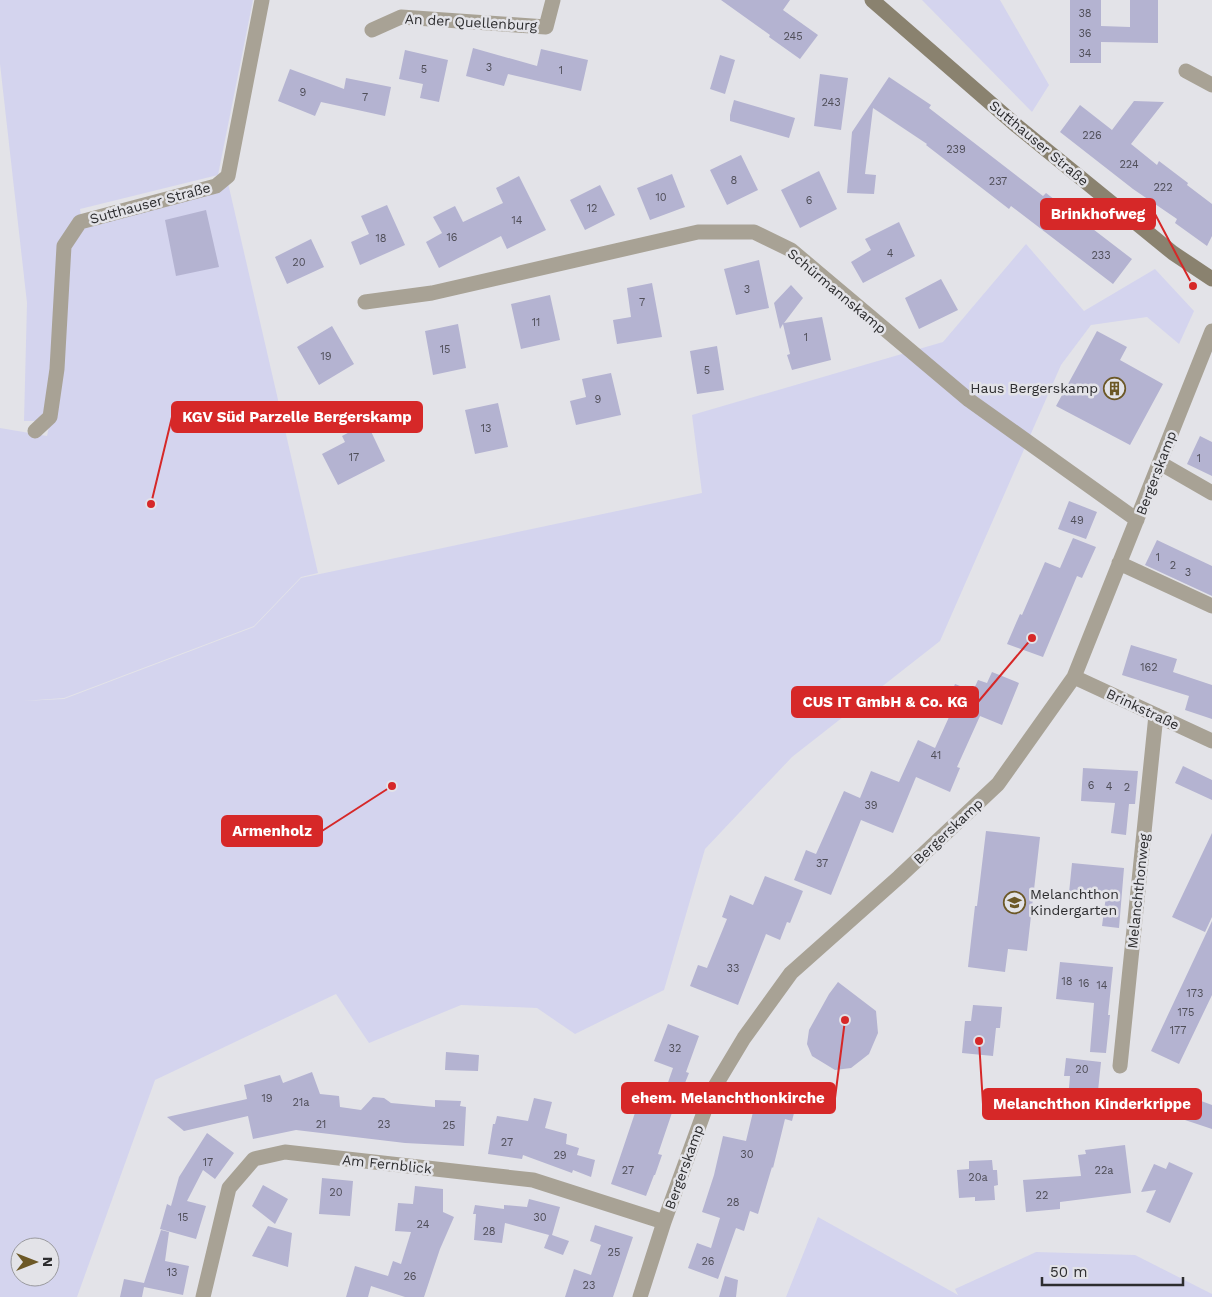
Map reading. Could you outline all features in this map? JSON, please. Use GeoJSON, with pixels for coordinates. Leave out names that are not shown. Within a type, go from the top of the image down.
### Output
{"type":"FeatureCollection","features":[{"type":"Feature","properties":{"kind":"street","name":"Sutthauser Straße"},"geometry":{"type":"LineString","coordinates":[[35,431],[50,417],[57,368],[64,246],[80,222],[216,186],[228,176],[262,0]]}},
{"type":"Feature","properties":{"kind":"street","name":"An der Quellenburg"},"geometry":{"type":"LineString","coordinates":[[372,30],[401,16],[546,26],[553,0]]}},
{"type":"Feature","properties":{"kind":"street","name":"Sutthauser Straße"},"geometry":{"type":"LineString","coordinates":[[872,0],[1017,126],[1173,253],[1212,279]]}},
{"type":"Feature","properties":{"kind":"street"},"geometry":{"type":"LineString","coordinates":[[1186,71],[1212,85]]}},
{"type":"Feature","properties":{"kind":"street","name":"Schürmannskamp"},"geometry":{"type":"LineString","coordinates":[[365,302],[432,292],[698,232],[754,232],[790,250],[969,400],[1137,520]]}},
{"type":"Feature","properties":{"kind":"street","name":"Bergerskamp"},"geometry":{"type":"LineString","coordinates":[[640,1297],[664,1222],[711,1093],[744,1038],[791,973],[899,877],[998,784],[1074,677],[1212,331]]}},
{"type":"Feature","properties":{"kind":"street"},"geometry":{"type":"LineString","coordinates":[[1160,463],[1212,493]]}},
{"type":"Feature","properties":{"kind":"street"},"geometry":{"type":"LineString","coordinates":[[1119,562],[1212,606]]}},
{"type":"Feature","properties":{"kind":"street","name":"Brinkstraße"},"geometry":{"type":"LineString","coordinates":[[1074,677],[1212,741]]}},
{"type":"Feature","properties":{"kind":"street","name":"Melanchthonweg"},"geometry":{"type":"LineString","coordinates":[[1120,1066],[1156,715]]}},
{"type":"Feature","properties":{"kind":"street","name":"Am Fernblick"},"geometry":{"type":"LineString","coordinates":[[203,1297],[229,1188],[254,1159],[285,1152],[533,1180],[664,1222]]}},
{"type":"Feature","properties":{"kind":"shaded area"},"geometry":{"type":"Polygon","coordinates":[[[0,0],[253,0],[218,175],[80,209],[82,223],[228,183],[318,573],[301,577],[254,626],[64,698],[23,701],[64,699],[254,627],[301,578],[702,493],[692,415],[943,342],[1026,244],[1084,311],[1155,269],[1194,311],[1179,344],[1147,317],[1091,325],[1061,365],[940,641],[792,757],[705,849],[664,990],[575,1034],[537,1008],[461,1005],[369,1043],[336,994],[155,1080],[77,1297],[0,1297],[0,428],[47,436],[50,421],[24,421],[27,303],[0,64],[0,0]]]}},
{"type":"Feature","properties":{"kind":"shaded area"},"geometry":{"type":"Polygon","coordinates":[[[922,0],[1000,0],[1049,85],[1032,112],[922,0]]]}},
{"type":"Feature","properties":{"kind":"shaded area"},"geometry":{"type":"Polygon","coordinates":[[[818,1217],[958,1295],[955,1289],[1036,1252],[1135,1255],[1212,1294],[1212,1297],[786,1297],[818,1217]]]}},
{"type":"Feature","properties":{"kind":"building"},"geometry":{"type":"Polygon","coordinates":[[[721,0],[790,0],[783,10],[818,35],[800,59],[721,0]]]}},
{"type":"Feature","properties":{"kind":"building"},"geometry":{"type":"Polygon","coordinates":[[[1070,0],[1101,0],[1101,26],[1130,27],[1130,0],[1158,0],[1158,43],[1101,42],[1101,63],[1070,63],[1070,0]]]}},
{"type":"Feature","properties":{"kind":"building"},"geometry":{"type":"Polygon","coordinates":[[[473,48],[537,66],[541,49],[588,60],[581,91],[508,74],[504,86],[466,76],[473,48]]]}},
{"type":"Feature","properties":{"kind":"building"},"geometry":{"type":"Polygon","coordinates":[[[405,50],[448,60],[439,102],[420,98],[423,84],[399,79],[405,50]]]}},
{"type":"Feature","properties":{"kind":"building"},"geometry":{"type":"Polygon","coordinates":[[[720,55],[735,60],[725,94],[710,89],[720,55]]]}},
{"type":"Feature","properties":{"kind":"building"},"geometry":{"type":"Polygon","coordinates":[[[290,69],[344,89],[346,78],[391,87],[385,116],[321,102],[315,116],[278,101],[290,69]]]}},
{"type":"Feature","properties":{"kind":"building"},"geometry":{"type":"Polygon","coordinates":[[[820,74],[848,78],[841,130],[814,126],[820,74]]]}},
{"type":"Feature","properties":{"kind":"building"},"geometry":{"type":"Polygon","coordinates":[[[889,77],[931,105],[929,108],[1043,196],[1046,193],[1132,259],[1113,284],[1011,206],[1009,209],[927,144],[873,108],[865,174],[876,175],[874,194],[847,193],[852,132],[889,77]]]}},
{"type":"Feature","properties":{"kind":"building"},"geometry":{"type":"Polygon","coordinates":[[[734,100],[795,118],[789,138],[730,121],[734,100]]]}},
{"type":"Feature","properties":{"kind":"building"},"geometry":{"type":"Polygon","coordinates":[[[1134,101],[1164,102],[1131,144],[1157,165],[1159,161],[1212,204],[1212,236],[1207,246],[1175,223],[1177,219],[1133,189],[1060,132],[1080,105],[1112,130],[1134,101]]]}},
{"type":"Feature","properties":{"kind":"building"},"geometry":{"type":"Polygon","coordinates":[[[741,155],[758,190],[727,205],[710,170],[741,155]]]}},
{"type":"Feature","properties":{"kind":"building"},"geometry":{"type":"Polygon","coordinates":[[[819,171],[837,209],[800,228],[781,190],[819,171]]]}},
{"type":"Feature","properties":{"kind":"building"},"geometry":{"type":"Polygon","coordinates":[[[672,174],[685,207],[650,220],[637,188],[672,174]]]}},
{"type":"Feature","properties":{"kind":"building"},"geometry":{"type":"Polygon","coordinates":[[[519,176],[546,230],[507,249],[501,236],[439,268],[426,242],[442,233],[433,217],[455,206],[463,222],[503,203],[496,188],[519,176]]]}},
{"type":"Feature","properties":{"kind":"building"},"geometry":{"type":"Polygon","coordinates":[[[600,185],[615,215],[585,230],[570,200],[600,185]]]}},
{"type":"Feature","properties":{"kind":"building"},"geometry":{"type":"Polygon","coordinates":[[[387,205],[405,245],[360,265],[351,242],[369,234],[361,216],[387,205]]]}},
{"type":"Feature","properties":{"kind":"building"},"geometry":{"type":"Polygon","coordinates":[[[206,210],[219,267],[176,276],[165,220],[206,210]]]}},
{"type":"Feature","properties":{"kind":"building"},"geometry":{"type":"Polygon","coordinates":[[[899,222],[915,256],[863,283],[851,262],[871,250],[865,239],[899,222]]]}},
{"type":"Feature","properties":{"kind":"building"},"geometry":{"type":"Polygon","coordinates":[[[311,239],[324,267],[287,284],[275,257],[311,239]]]}},
{"type":"Feature","properties":{"kind":"building"},"geometry":{"type":"Polygon","coordinates":[[[759,260],[769,308],[736,315],[724,269],[759,260]]]}},
{"type":"Feature","properties":{"kind":"building"},"geometry":{"type":"Polygon","coordinates":[[[941,279],[958,310],[919,329],[905,298],[941,279]]]}},
{"type":"Feature","properties":{"kind":"building"},"geometry":{"type":"Polygon","coordinates":[[[652,283],[662,337],[617,344],[613,320],[631,317],[627,288],[652,283]]]}},
{"type":"Feature","properties":{"kind":"building"},"geometry":{"type":"Polygon","coordinates":[[[791,285],[803,298],[784,323],[822,317],[831,360],[792,370],[787,355],[790,354],[783,324],[780,329],[774,303],[791,285]]]}},
{"type":"Feature","properties":{"kind":"building"},"geometry":{"type":"Polygon","coordinates":[[[550,295],[560,340],[521,349],[511,304],[550,295]]]}},
{"type":"Feature","properties":{"kind":"building"},"geometry":{"type":"Polygon","coordinates":[[[458,324],[466,368],[433,375],[425,331],[458,324]]]}},
{"type":"Feature","properties":{"kind":"building"},"geometry":{"type":"Polygon","coordinates":[[[332,326],[354,364],[319,385],[297,347],[332,326]]]}},
{"type":"Feature","properties":{"kind":"building","name":"Haus Bergerskamp"},"geometry":{"type":"Polygon","coordinates":[[[1097,331],[1127,347],[1120,360],[1163,384],[1130,445],[1056,406],[1097,331]]]}},
{"type":"Feature","properties":{"kind":"building"},"geometry":{"type":"Polygon","coordinates":[[[717,346],[724,390],[697,394],[690,351],[717,346]]]}},
{"type":"Feature","properties":{"kind":"building"},"geometry":{"type":"Polygon","coordinates":[[[611,373],[621,415],[576,425],[570,401],[586,397],[582,379],[611,373]]]}},
{"type":"Feature","properties":{"kind":"building"},"geometry":{"type":"Polygon","coordinates":[[[498,403],[508,447],[475,454],[465,410],[498,403]]]}},
{"type":"Feature","properties":{"kind":"building"},"geometry":{"type":"Polygon","coordinates":[[[367,423],[385,461],[338,485],[322,454],[345,442],[342,436],[367,423]]]}},
{"type":"Feature","properties":{"kind":"building"},"geometry":{"type":"Polygon","coordinates":[[[1200,436],[1212,442],[1212,476],[1187,464],[1200,436]]]}},
{"type":"Feature","properties":{"kind":"building"},"geometry":{"type":"Polygon","coordinates":[[[1069,501],[1097,512],[1086,539],[1058,529],[1069,501]]]}},
{"type":"Feature","properties":{"kind":"building"},"geometry":{"type":"Polygon","coordinates":[[[1073,538],[1096,547],[1082,578],[1077,576],[1043,657],[1007,644],[1045,562],[1060,568],[1073,538]]]}},
{"type":"Feature","properties":{"kind":"building"},"geometry":{"type":"Polygon","coordinates":[[[1157,540],[1212,566],[1212,596],[1145,565],[1157,540]]]}},
{"type":"Feature","properties":{"kind":"building"},"geometry":{"type":"Polygon","coordinates":[[[1131,645],[1177,659],[1173,672],[1212,685],[1212,719],[1185,710],[1189,696],[1122,675],[1131,645]]]}},
{"type":"Feature","properties":{"kind":"building"},"geometry":{"type":"Polygon","coordinates":[[[992,672],[1019,683],[1002,725],[980,716],[957,767],[960,768],[950,792],[916,777],[893,833],[861,820],[831,895],[794,880],[806,850],[816,854],[844,791],[860,798],[871,771],[899,782],[918,740],[935,748],[954,706],[947,703],[955,684],[973,691],[978,680],[987,683],[992,672]]]}},
{"type":"Feature","properties":{"kind":"building"},"geometry":{"type":"Polygon","coordinates":[[[1183,766],[1212,780],[1212,800],[1175,783],[1183,766]]]}},
{"type":"Feature","properties":{"kind":"building"},"geometry":{"type":"Polygon","coordinates":[[[1083,768],[1138,771],[1135,804],[1129,804],[1126,835],[1111,833],[1115,803],[1081,801],[1083,768]]]}},
{"type":"Feature","properties":{"kind":"building","name":"Melanchthon Kindergarten"},"geometry":{"type":"Polygon","coordinates":[[[986,831],[1040,837],[1027,951],[1008,949],[1005,972],[968,967],[986,831]]]}},
{"type":"Feature","properties":{"kind":"building"},"geometry":{"type":"Polygon","coordinates":[[[1212,833],[1212,917],[1205,932],[1172,917],[1212,833]]]}},
{"type":"Feature","properties":{"kind":"building"},"geometry":{"type":"Polygon","coordinates":[[[1072,863],[1124,868],[1119,928],[1102,926],[1106,896],[1069,893],[1072,863]]]}},
{"type":"Feature","properties":{"kind":"building"},"geometry":{"type":"Polygon","coordinates":[[[765,876],[803,891],[790,923],[787,922],[780,940],[766,934],[738,1005],[690,986],[698,965],[707,968],[727,919],[722,917],[730,895],[753,905],[765,876]]]}},
{"type":"Feature","properties":{"kind":"building"},"geometry":{"type":"Polygon","coordinates":[[[1212,921],[1212,995],[1179,1064],[1151,1051],[1212,921]]]}},
{"type":"Feature","properties":{"kind":"building"},"geometry":{"type":"Polygon","coordinates":[[[1060,962],[1113,967],[1106,1053],[1090,1052],[1094,1003],[1056,999],[1060,962]]]}},
{"type":"Feature","properties":{"kind":"building"},"geometry":{"type":"Polygon","coordinates":[[[838,982],[876,1011],[878,1033],[869,1054],[851,1068],[835,1070],[812,1056],[807,1044],[809,1030],[838,982]]]}},
{"type":"Feature","properties":{"kind":"building"},"geometry":{"type":"Polygon","coordinates":[[[973,1005],[1002,1007],[1000,1028],[996,1028],[993,1056],[962,1053],[965,1021],[971,1021],[973,1005]]]}},
{"type":"Feature","properties":{"kind":"building"},"geometry":{"type":"Polygon","coordinates":[[[668,1024],[699,1036],[686,1072],[689,1073],[681,1093],[679,1092],[658,1154],[662,1155],[646,1196],[611,1184],[640,1098],[655,1103],[658,1095],[663,1097],[673,1068],[654,1061],[668,1024]]]}},
{"type":"Feature","properties":{"kind":"building"},"geometry":{"type":"Polygon","coordinates":[[[446,1052],[479,1055],[478,1071],[445,1070],[446,1052]]]}},
{"type":"Feature","properties":{"kind":"building"},"geometry":{"type":"Polygon","coordinates":[[[1066,1058],[1101,1062],[1098,1091],[1069,1088],[1070,1076],[1064,1076],[1066,1058]]]}},
{"type":"Feature","properties":{"kind":"building"},"geometry":{"type":"Polygon","coordinates":[[[312,1072],[320,1094],[339,1096],[340,1107],[361,1110],[373,1097],[384,1098],[391,1103],[435,1107],[435,1100],[461,1101],[460,1106],[466,1107],[464,1146],[405,1143],[296,1130],[253,1139],[248,1116],[184,1131],[167,1117],[247,1099],[244,1085],[280,1075],[283,1083],[312,1072]]]}},
{"type":"Feature","properties":{"kind":"building"},"geometry":{"type":"Polygon","coordinates":[[[753,1082],[799,1093],[792,1121],[785,1119],[773,1168],[758,1214],[750,1211],[744,1231],[736,1228],[718,1279],[688,1268],[697,1243],[711,1248],[720,1218],[702,1212],[714,1175],[723,1136],[746,1141],[753,1112],[746,1110],[753,1082]]]}},
{"type":"Feature","properties":{"kind":"building"},"geometry":{"type":"Polygon","coordinates":[[[534,1098],[552,1102],[545,1128],[567,1134],[566,1144],[579,1148],[577,1155],[595,1160],[591,1177],[573,1170],[572,1173],[523,1155],[522,1159],[488,1154],[493,1124],[495,1124],[497,1116],[528,1121],[534,1098]]]}},
{"type":"Feature","properties":{"kind":"building"},"geometry":{"type":"Polygon","coordinates":[[[1193,1098],[1212,1105],[1212,1129],[1185,1120],[1193,1098]]]}},
{"type":"Feature","properties":{"kind":"building"},"geometry":{"type":"Polygon","coordinates":[[[207,1133],[234,1153],[215,1179],[203,1170],[187,1201],[206,1206],[196,1239],[160,1229],[167,1204],[171,1206],[179,1177],[207,1133]]]}},
{"type":"Feature","properties":{"kind":"building"},"geometry":{"type":"Polygon","coordinates":[[[1125,1145],[1131,1193],[1060,1202],[1060,1209],[1026,1212],[1023,1180],[1081,1176],[1078,1155],[1086,1154],[1085,1150],[1125,1145]]]}},
{"type":"Feature","properties":{"kind":"building"},"geometry":{"type":"Polygon","coordinates":[[[992,1160],[993,1170],[997,1170],[998,1185],[994,1186],[995,1200],[975,1201],[975,1197],[959,1198],[957,1170],[969,1169],[969,1161],[992,1160]]]}},
{"type":"Feature","properties":{"kind":"building"},"geometry":{"type":"Polygon","coordinates":[[[1169,1162],[1193,1173],[1170,1223],[1146,1212],[1156,1190],[1141,1192],[1154,1164],[1166,1169],[1169,1162]]]}},
{"type":"Feature","properties":{"kind":"building"},"geometry":{"type":"Polygon","coordinates":[[[322,1178],[353,1181],[350,1216],[319,1214],[322,1178]]]}},
{"type":"Feature","properties":{"kind":"building"},"geometry":{"type":"Polygon","coordinates":[[[263,1185],[288,1199],[275,1224],[252,1206],[263,1185]]]}},
{"type":"Feature","properties":{"kind":"building"},"geometry":{"type":"Polygon","coordinates":[[[415,1186],[443,1189],[443,1212],[454,1217],[440,1249],[424,1297],[405,1297],[371,1286],[368,1297],[346,1297],[355,1266],[388,1276],[393,1261],[401,1264],[411,1232],[395,1231],[398,1203],[413,1204],[415,1186]]]}},
{"type":"Feature","properties":{"kind":"building"},"geometry":{"type":"Polygon","coordinates":[[[529,1199],[560,1207],[552,1235],[569,1241],[563,1255],[544,1248],[549,1235],[505,1223],[502,1243],[474,1240],[476,1214],[473,1214],[475,1205],[504,1209],[504,1205],[527,1207],[529,1199]]]}},
{"type":"Feature","properties":{"kind":"building"},"geometry":{"type":"Polygon","coordinates":[[[595,1225],[633,1237],[613,1297],[565,1297],[574,1269],[591,1275],[601,1245],[590,1241],[595,1225]]]}},
{"type":"Feature","properties":{"kind":"building"},"geometry":{"type":"Polygon","coordinates":[[[268,1226],[292,1233],[288,1267],[252,1256],[268,1226]]]}},
{"type":"Feature","properties":{"kind":"building"},"geometry":{"type":"Polygon","coordinates":[[[161,1230],[169,1232],[165,1261],[189,1266],[183,1295],[144,1287],[142,1297],[120,1297],[124,1279],[144,1283],[161,1230]]]}},
{"type":"Feature","properties":{"kind":"building"},"geometry":{"type":"Polygon","coordinates":[[[725,1276],[738,1280],[736,1297],[719,1297],[725,1276]]]}},
{"type":"Feature","properties":{"kind":"place","name":"Brinkhofweg"},"geometry":{"type":"Point","coordinates":[1193,286]}},
{"type":"Feature","properties":{"kind":"place","name":"Haus Bergerskamp"},"geometry":{"type":"Point","coordinates":[1114,388]}},
{"type":"Feature","properties":{"kind":"place","name":"KGV Süd Parzelle Bergerskamp"},"geometry":{"type":"Point","coordinates":[151,504]}},
{"type":"Feature","properties":{"kind":"place","name":"CUS IT GmbH & Co. KG"},"geometry":{"type":"Point","coordinates":[1032,638]}},
{"type":"Feature","properties":{"kind":"place","name":"Armenholz"},"geometry":{"type":"Point","coordinates":[392,786]}},
{"type":"Feature","properties":{"kind":"place","name":"Melanchthon Kindergarten"},"geometry":{"type":"Point","coordinates":[1014,902]}},
{"type":"Feature","properties":{"kind":"place","name":"ehem. Melanchthonkirche"},"geometry":{"type":"Point","coordinates":[845,1020]}},
{"type":"Feature","properties":{"kind":"place","name":"Melanchthon Kinderkrippe"},"geometry":{"type":"Point","coordinates":[979,1041]}}]}
